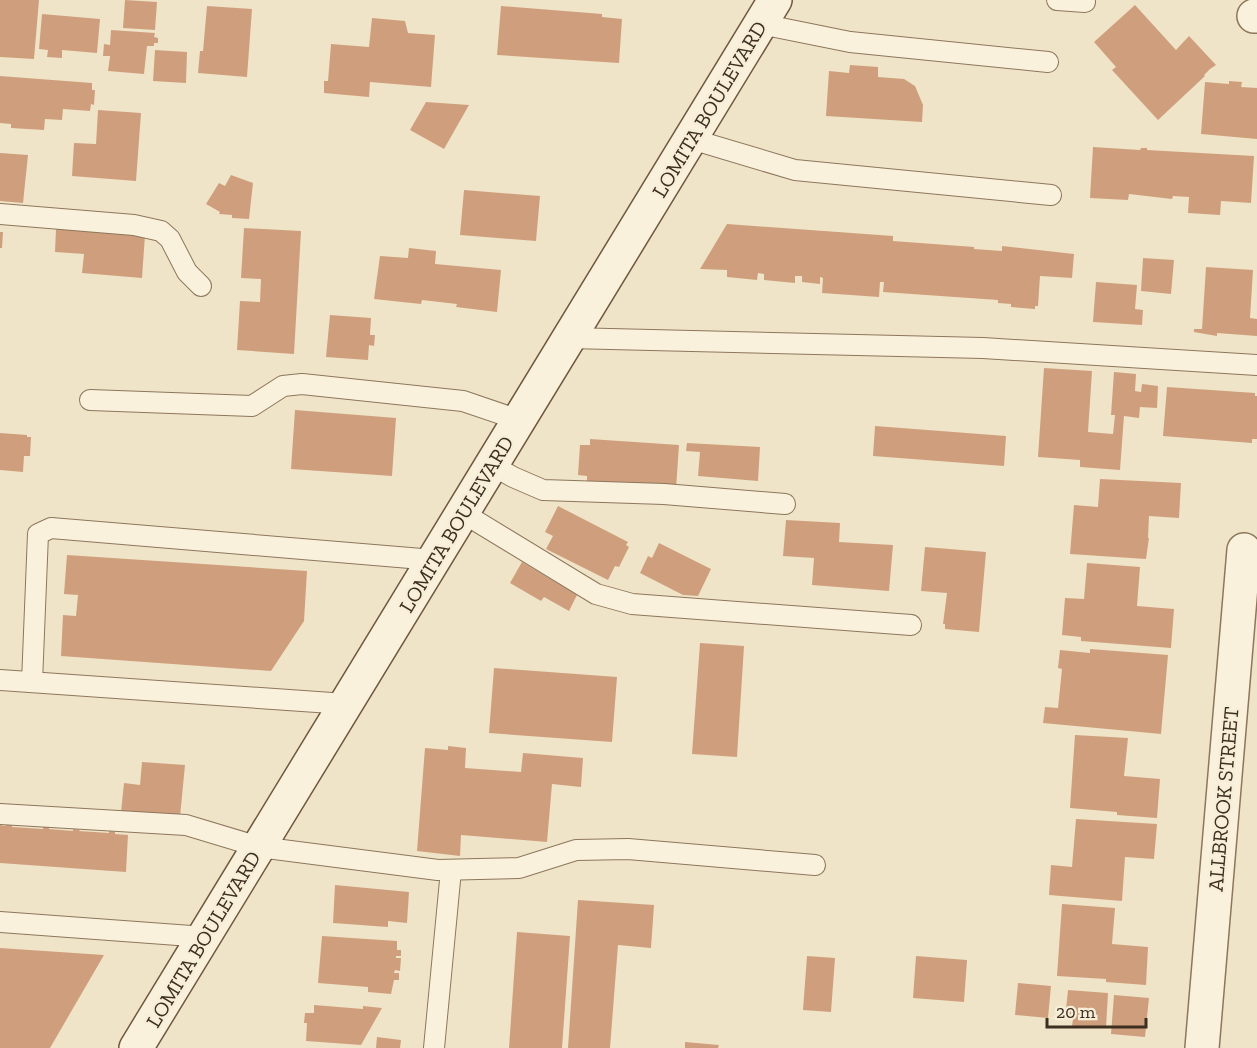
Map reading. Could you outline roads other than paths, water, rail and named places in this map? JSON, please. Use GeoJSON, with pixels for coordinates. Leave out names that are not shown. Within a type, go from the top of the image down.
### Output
{"type":"FeatureCollection","features":[{"type":"Feature","properties":{"kind":"main road","name":"LOMITA BOULEVARD"},"geometry":{"type":"LineString","coordinates":[[136,1048],[768,12]]}},
{"type":"Feature","properties":{"kind":"main road","name":"ALLBROOK STREET"},"geometry":{"type":"LineString","coordinates":[[1202,1048],[1244,550]]}},
{"type":"Feature","properties":{"kind":"lane"},"geometry":{"type":"LineString","coordinates":[[1057,0],[1085,2]]}},
{"type":"Feature","properties":{"kind":"lane"},"geometry":{"type":"LineString","coordinates":[[768,12],[850,42],[1048,62]]}},
{"type":"Feature","properties":{"kind":"lane"},"geometry":{"type":"LineString","coordinates":[[691,139],[795,170],[1051,195]]}},
{"type":"Feature","properties":{"kind":"lane"},"geometry":{"type":"LineString","coordinates":[[0,214],[134,225],[161,231],[170,239],[187,272],[201,286]]}},
{"type":"Feature","properties":{"kind":"lane"},"geometry":{"type":"LineString","coordinates":[[569,338],[983,348],[1257,365]]}},
{"type":"Feature","properties":{"kind":"lane"},"geometry":{"type":"LineString","coordinates":[[90,400],[252,406],[283,386],[302,384],[463,401],[519,420]]}},
{"type":"Feature","properties":{"kind":"lane"},"geometry":{"type":"LineString","coordinates":[[492,465],[513,477],[543,489],[664,494],[785,504]]}},
{"type":"Feature","properties":{"kind":"lane"},"geometry":{"type":"LineString","coordinates":[[463,513],[596,594],[632,604],[911,625]]}},
{"type":"Feature","properties":{"kind":"lane"},"geometry":{"type":"LineString","coordinates":[[32,682],[38,534],[51,528],[434,561]]}},
{"type":"Feature","properties":{"kind":"lane"},"geometry":{"type":"LineString","coordinates":[[0,680],[346,705]]}},
{"type":"Feature","properties":{"kind":"lane"},"geometry":{"type":"LineString","coordinates":[[0,814],[186,825],[259,847],[438,870],[519,868],[576,850],[628,849],[815,865]]}},
{"type":"Feature","properties":{"kind":"lane"},"geometry":{"type":"LineString","coordinates":[[434,1048],[451,870]]}},
{"type":"Feature","properties":{"kind":"lane"},"geometry":{"type":"LineString","coordinates":[[0,921],[205,937]]}}]}
